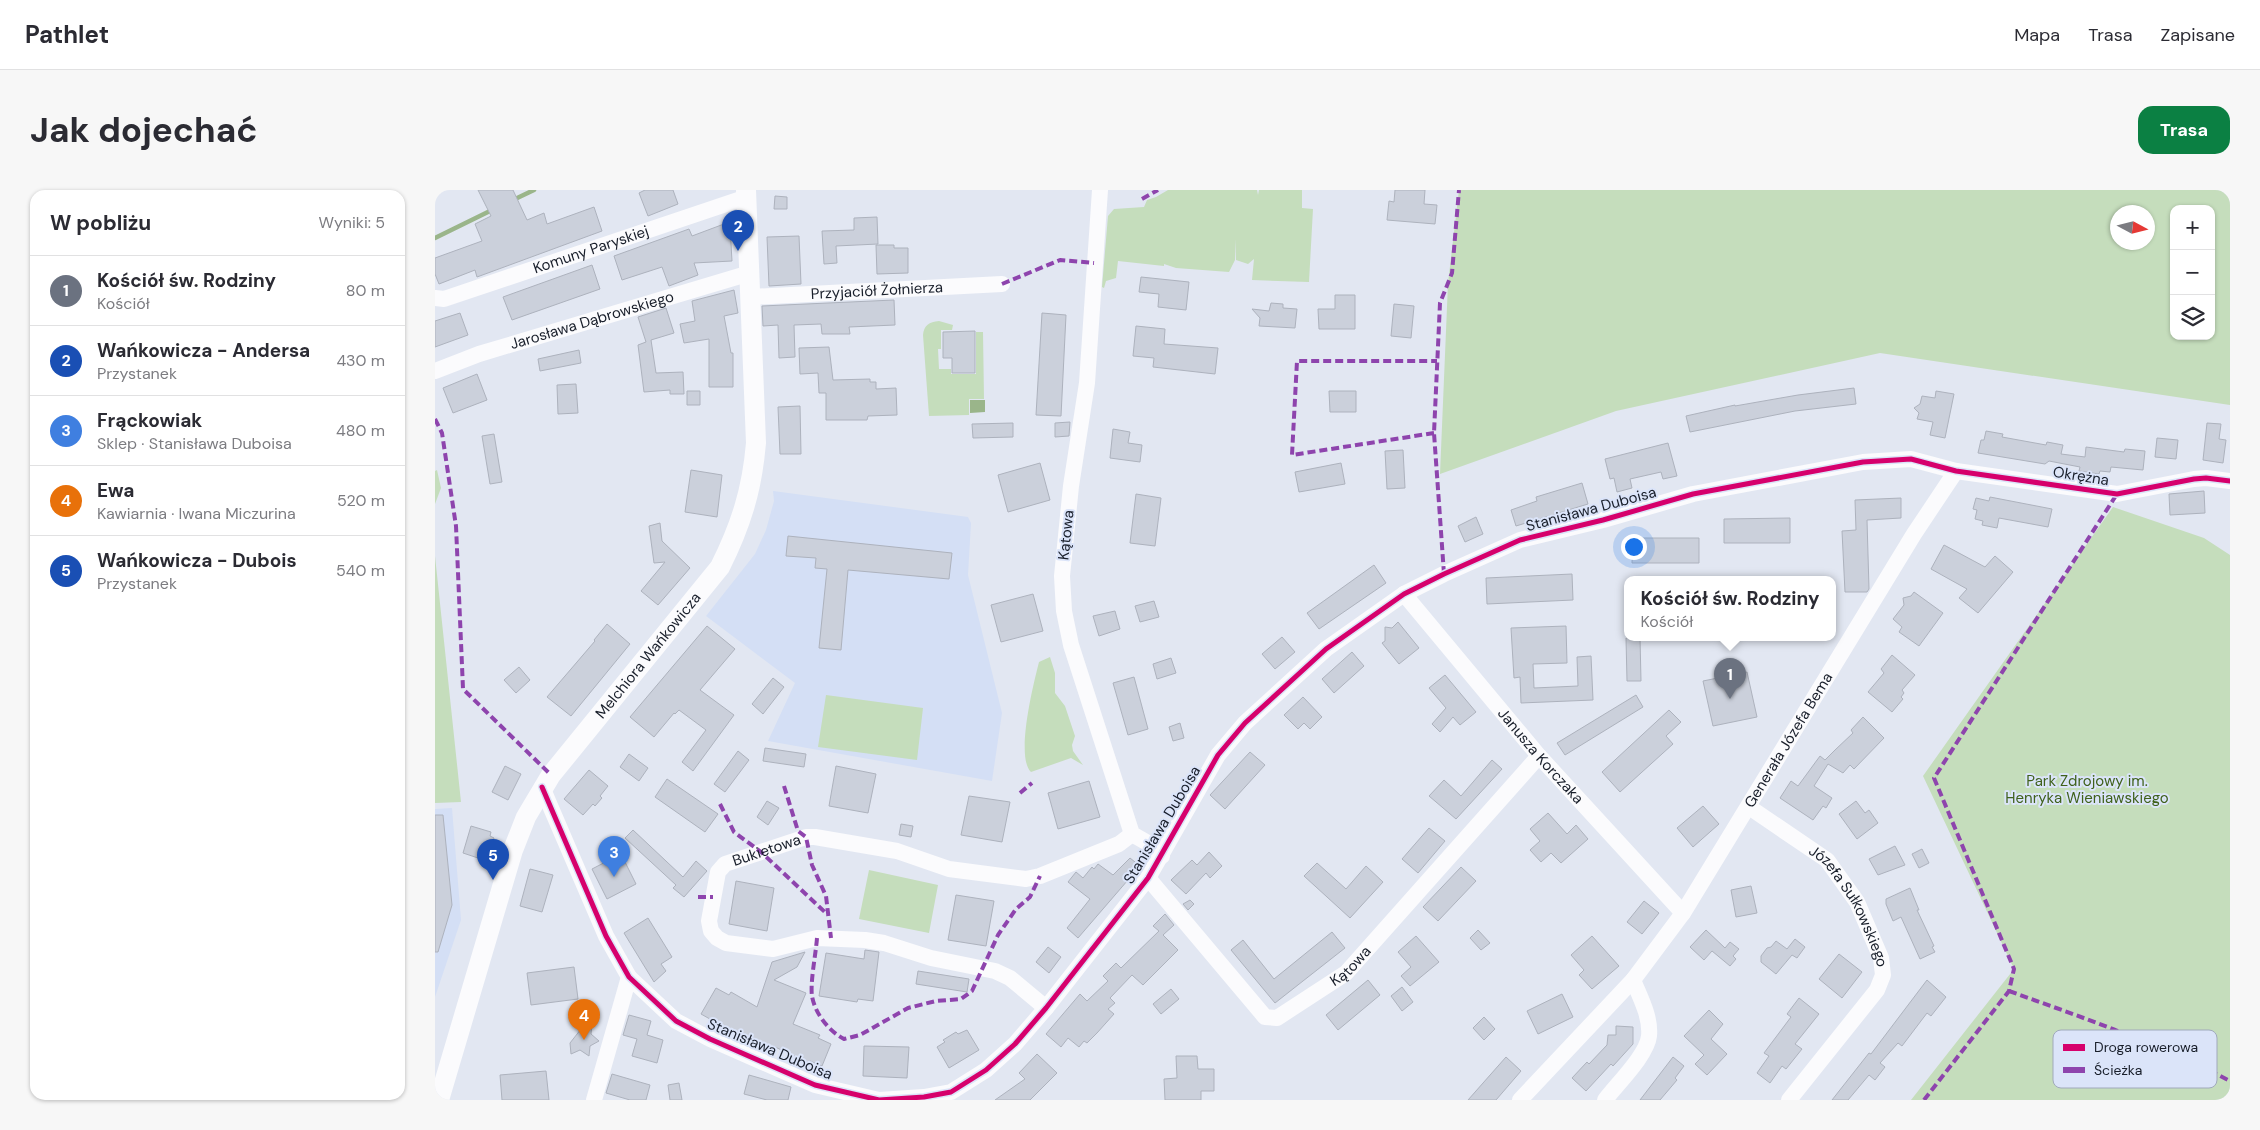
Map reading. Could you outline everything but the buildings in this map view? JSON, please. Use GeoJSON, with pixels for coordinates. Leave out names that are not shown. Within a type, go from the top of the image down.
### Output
{"type":"FeatureCollection","features":[{"type":"Feature","properties":{"kind":"street","name":"Kątowa"},"geometry":{"type":"LineString","coordinates":[[1100,190],[1087,383],[1071,486],[1063,582],[1064,611],[1071,645],[1132,834]]}},
{"type":"Feature","properties":{"kind":"street","name":"Melchiora Wańkowicza"},"geometry":{"type":"LineString","coordinates":[[439,1100],[513,850],[526,817],[542,787],[705,588],[720,567],[735,538],[747,502],[753,474],[756,443],[747,194]]}},
{"type":"Feature","properties":{"kind":"street","name":"Komuny Paryskiej"},"geometry":{"type":"LineString","coordinates":[[435,298],[444,299],[747,194]]}},
{"type":"Feature","properties":{"kind":"street","name":"Jarosława Dąbrowskiego"},"geometry":{"type":"LineString","coordinates":[[435,370],[479,354],[750,273]]}},
{"type":"Feature","properties":{"kind":"street","name":"Przyjaciół Żołnierza"},"geometry":{"type":"LineString","coordinates":[[751,297],[1003,284]]}},
{"type":"Feature","properties":{"kind":"street","name":"Stanisława Duboisa"},"geometry":{"type":"LineString","coordinates":[[542,787],[605,936],[629,977],[676,1021],[710,1039],[815,1085],[879,1100],[954,1096],[1015,1044],[1046,1008],[1148,878],[1219,755],[1245,723],[1326,648],[1404,594],[1520,540],[1603,520],[1693,494],[1863,462],[1911,459],[1956,471]]}},
{"type":"Feature","properties":{"kind":"street","name":"Okrężna"},"geometry":{"type":"LineString","coordinates":[[1956,471],[2117,494],[2194,479],[2206,478],[2230,481]]}},
{"type":"Feature","properties":{"kind":"street","name":"Generała Józefa Bema"},"geometry":{"type":"LineString","coordinates":[[1520,1100],[1633,980],[1683,914],[1914,534],[1956,471]]}},
{"type":"Feature","properties":{"kind":"street","name":"Janusza Korczaka"},"geometry":{"type":"LineString","coordinates":[[1404,594],[1539,756],[1683,914]]}},
{"type":"Feature","properties":{"kind":"street","name":"Kątowa"},"geometry":{"type":"LineString","coordinates":[[1148,878],[1265,1017],[1277,1018],[1346,973],[1539,756]]}},
{"type":"Feature","properties":{"kind":"street","name":"Józefa Sułkowskiego"},"geometry":{"type":"LineString","coordinates":[[1749,807],[1827,860],[1857,902],[1881,958],[1883,975],[1877,990],[1789,1100]]}},
{"type":"Feature","properties":{"kind":"street"},"geometry":{"type":"LineString","coordinates":[[1132,834],[1153,846],[1162,856]]}},
{"type":"Feature","properties":{"kind":"street","name":"Bukietowa"},"geometry":{"type":"LineString","coordinates":[[1046,1008],[1009,978],[995,971],[931,958],[884,943],[865,940],[817,938],[773,949],[726,943],[717,938],[711,931],[709,921],[718,872],[725,864],[806,837],[815,837],[897,851],[949,869],[1026,879],[1040,876],[1119,844],[1132,834]]}},
{"type":"Feature","properties":{"kind":"street"},"geometry":{"type":"LineString","coordinates":[[594,1100],[629,977]]}},
{"type":"Feature","properties":{"kind":"street"},"geometry":{"type":"LineString","coordinates":[[1605,1100],[1645,1049],[1649,1035],[1646,1009],[1633,980]]}},
{"type":"Feature","properties":{"kind":"shaded area"},"geometry":{"type":"Polygon","coordinates":[[[970,400],[985,400],[985,412],[970,413],[970,400]]]}},
{"type":"Feature","properties":{"kind":"shaded area"},"geometry":{"type":"Polygon","coordinates":[[[773,491],[968,517],[971,523],[968,575],[1002,713],[992,781],[768,741],[795,683],[706,616],[755,554],[766,530],[774,501],[773,491]]]}},
{"type":"Feature","properties":{"kind":"shaded area"},"geometry":{"type":"Polygon","coordinates":[[[452,808],[461,920],[435,997],[435,809],[452,808]]]}},
{"type":"Feature","properties":{"kind":"green space"},"geometry":{"type":"Polygon","coordinates":[[[1168,190],[1257,190],[1258,195],[1259,190],[1302,190],[1302,208],[1313,209],[1309,282],[1252,280],[1254,259],[1248,264],[1236,260],[1236,239],[1235,260],[1229,272],[1176,268],[1164,264],[1164,266],[1118,261],[1116,278],[1106,281],[1104,288],[1102,287],[1108,216],[1114,209],[1144,207],[1147,200],[1168,190]]]}},
{"type":"Feature","properties":{"kind":"green space"},"geometry":{"type":"Polygon","coordinates":[[[1459,190],[2230,190],[2230,405],[1880,353],[1616,411],[1440,474],[1448,283],[1459,190]]]}},
{"type":"Feature","properties":{"kind":"green space"},"geometry":{"type":"Polygon","coordinates":[[[939,321],[953,325],[952,330],[941,330],[941,349],[938,349],[939,369],[951,369],[951,374],[976,374],[976,332],[983,332],[984,399],[969,399],[969,415],[929,416],[923,335],[928,325],[939,321]]]}},
{"type":"Feature","properties":{"kind":"green space"},"geometry":{"type":"Polygon","coordinates":[[[437,470],[441,488],[435,504],[435,471],[437,470]]]}},
{"type":"Feature","properties":{"kind":"green space","name":"Park Zdrojowy im. Henryka Wieniawskiego"},"geometry":{"type":"Polygon","coordinates":[[[2113,507],[2204,538],[2230,555],[2230,1100],[1911,1100],[2014,969],[1923,776],[2113,507]]]}},
{"type":"Feature","properties":{"kind":"green space"},"geometry":{"type":"Polygon","coordinates":[[[435,556],[461,802],[435,803],[435,556]]]}},
{"type":"Feature","properties":{"kind":"green space"},"geometry":{"type":"Polygon","coordinates":[[[1050,657],[1055,673],[1055,693],[1065,706],[1075,736],[1072,745],[1073,751],[1083,765],[1071,758],[1031,772],[1027,764],[1025,751],[1027,719],[1039,662],[1050,657]]]}},
{"type":"Feature","properties":{"kind":"green space"},"geometry":{"type":"Polygon","coordinates":[[[826,695],[923,708],[917,760],[818,747],[826,695]]]}},
{"type":"Feature","properties":{"kind":"green space"},"geometry":{"type":"Polygon","coordinates":[[[869,870],[938,885],[929,933],[859,919],[869,870]]]}},
{"type":"Feature","properties":{"kind":"waterway"},"geometry":{"type":"LineString","coordinates":[[513,200],[534,190]]}},
{"type":"Feature","properties":{"kind":"waterway"},"geometry":{"type":"LineString","coordinates":[[435,238],[492,210]]}},
{"type":"Feature","properties":{"kind":"marked path"},"geometry":{"type":"LineString","coordinates":[[1142,199],[1158,190]]}},
{"type":"Feature","properties":{"kind":"marked path"},"geometry":{"type":"LineString","coordinates":[[1444,574],[1434,433],[1440,303],[1452,273],[1459,190]]}},
{"type":"Feature","properties":{"kind":"marked path"},"geometry":{"type":"LineString","coordinates":[[1002,284],[1060,260],[1094,263]]}},
{"type":"Feature","properties":{"kind":"marked path"},"geometry":{"type":"LineString","coordinates":[[1434,433],[1292,455],[1297,361],[1437,361]]}},
{"type":"Feature","properties":{"kind":"marked path"},"geometry":{"type":"LineString","coordinates":[[435,419],[442,433],[456,526],[463,689],[551,775]]}},
{"type":"Feature","properties":{"kind":"marked path"},"geometry":{"type":"LineString","coordinates":[[1924,1100],[2009,991],[2014,969],[1934,778],[2117,494]]}},
{"type":"Feature","properties":{"kind":"marked path"},"geometry":{"type":"LineString","coordinates":[[1020,793],[1032,783]]}},
{"type":"Feature","properties":{"kind":"marked path"},"geometry":{"type":"LineString","coordinates":[[784,786],[798,831],[806,837],[812,865],[826,896],[831,938]]}},
{"type":"Feature","properties":{"kind":"marked path"},"geometry":{"type":"LineString","coordinates":[[720,804],[734,832],[761,852],[828,915]]}},
{"type":"Feature","properties":{"kind":"marked path"},"geometry":{"type":"LineString","coordinates":[[817,938],[812,975],[812,996],[816,1009],[828,1027],[838,1036],[844,1039],[860,1035],[908,1008],[936,1001],[961,999],[972,991],[998,935],[1016,909],[1030,897],[1040,876]]}},
{"type":"Feature","properties":{"kind":"marked path"},"geometry":{"type":"LineString","coordinates":[[698,897],[713,897]]}},
{"type":"Feature","properties":{"kind":"marked path"},"geometry":{"type":"LineString","coordinates":[[2009,991],[2114,1030]]}},
{"type":"Feature","properties":{"kind":"marked path"},"geometry":{"type":"LineString","coordinates":[[2217,1075],[2230,1081]]}},
{"type":"Feature","properties":{"kind":"cycle path"},"geometry":{"type":"LineString","coordinates":[[542,787],[606,936],[629,977],[676,1021],[710,1039],[815,1085],[879,1100],[924,1097],[951,1092],[986,1070],[1015,1044],[1046,1008],[1148,878],[1218,755],[1245,723],[1326,649],[1404,594],[1444,574],[1520,540],[1603,520],[1693,494],[1863,462],[1911,459],[1956,471],[2117,494],[2194,479],[2206,478],[2230,481]]}},
{"type":"Feature","properties":{"kind":"place","name":"Wańkowicza - Andersa"},"geometry":{"type":"Point","coordinates":[738,251]}},
{"type":"Feature","properties":{"kind":"place","name":"Kościół św. Rodziny"},"geometry":{"type":"Point","coordinates":[1730,699]}},
{"type":"Feature","properties":{"kind":"place","name":"Frąckowiak"},"geometry":{"type":"Point","coordinates":[614,877]}},
{"type":"Feature","properties":{"kind":"place","name":"Wańkowicza - Dubois"},"geometry":{"type":"Point","coordinates":[493,880]}},
{"type":"Feature","properties":{"kind":"place","name":"Ewa"},"geometry":{"type":"Point","coordinates":[584,1040]}}]}
